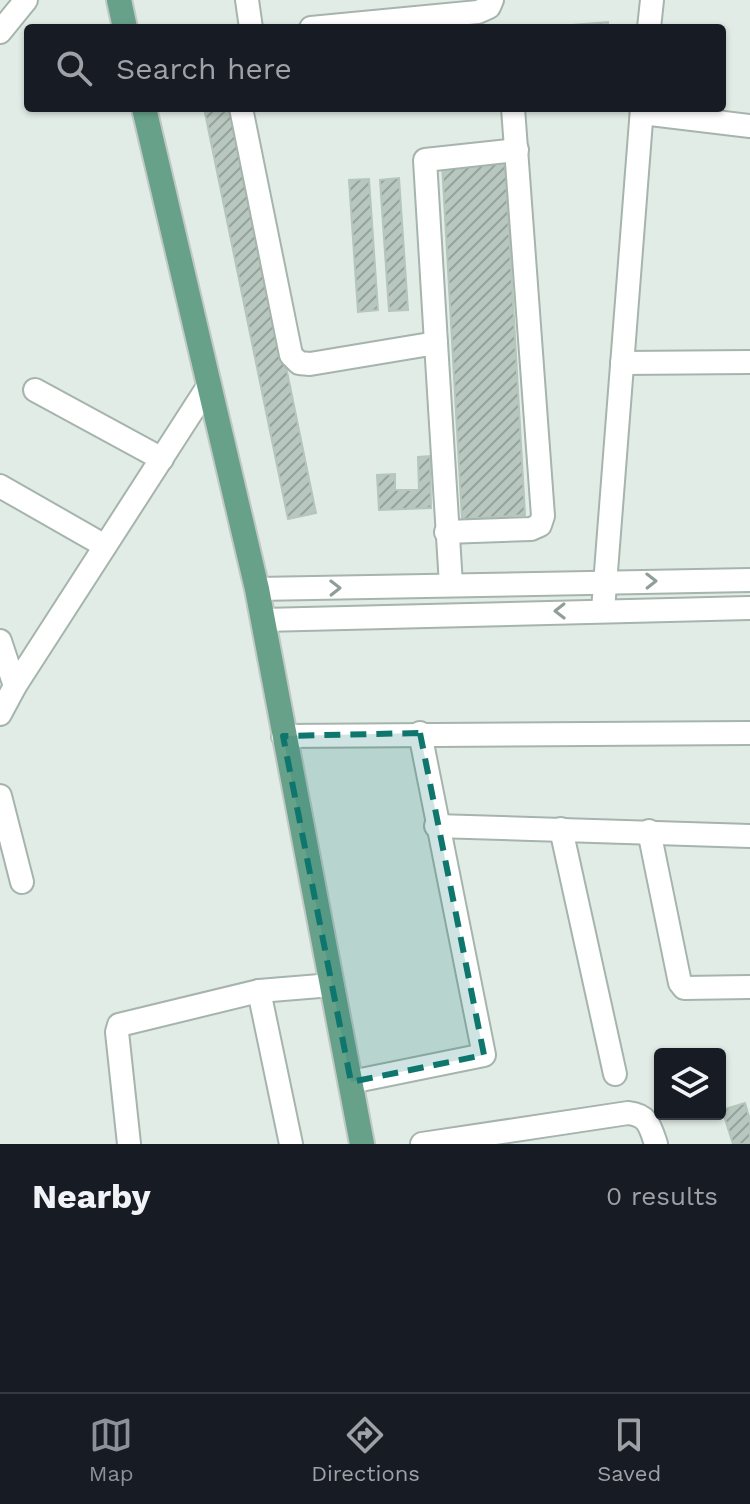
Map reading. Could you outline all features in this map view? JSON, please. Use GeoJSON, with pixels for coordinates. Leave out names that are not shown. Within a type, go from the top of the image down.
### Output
{"type":"FeatureCollection","features":[{"type":"Feature","properties":{"kind":"main road"},"geometry":{"type":"LineString","coordinates":[[119,0],[124,24]]}},
{"type":"Feature","properties":{"kind":"main road"},"geometry":{"type":"LineString","coordinates":[[145,112],[257,589],[362,1144]]}},
{"type":"Feature","properties":{"kind":"street"},"geometry":{"type":"LineString","coordinates":[[0,32],[26,0]]}},
{"type":"Feature","properties":{"kind":"street"},"geometry":{"type":"LineString","coordinates":[[247,0],[250,24]]}},
{"type":"Feature","properties":{"kind":"street"},"geometry":{"type":"LineString","coordinates":[[649,24],[652,0]]}},
{"type":"Feature","properties":{"kind":"street"},"geometry":{"type":"LineString","coordinates":[[353,24],[491,12]]}},
{"type":"Feature","properties":{"kind":"street"},"geometry":{"type":"LineString","coordinates":[[242,112],[291,355],[299,363],[310,364],[436,343]]}},
{"type":"Feature","properties":{"kind":"street"},"geometry":{"type":"LineString","coordinates":[[446,532],[531,529],[540,525],[543,516],[513,112]]}},
{"type":"Feature","properties":{"kind":"street"},"geometry":{"type":"LineString","coordinates":[[603,610],[642,112]]}},
{"type":"Feature","properties":{"kind":"street"},"geometry":{"type":"LineString","coordinates":[[656,112],[750,126]]}},
{"type":"Feature","properties":{"kind":"street"},"geometry":{"type":"LineString","coordinates":[[451,585],[425,160],[517,150]]}},
{"type":"Feature","properties":{"kind":"street"},"geometry":{"type":"LineString","coordinates":[[622,363],[750,362]]}},
{"type":"Feature","properties":{"kind":"street"},"geometry":{"type":"LineString","coordinates":[[0,714],[209,385]]}},
{"type":"Feature","properties":{"kind":"street"},"geometry":{"type":"LineString","coordinates":[[35,390],[162,459]]}},
{"type":"Feature","properties":{"kind":"street"},"geometry":{"type":"LineString","coordinates":[[0,486],[105,546]]}},
{"type":"Feature","properties":{"kind":"street"},"geometry":{"type":"LineString","coordinates":[[257,589],[750,580]]}},
{"type":"Feature","properties":{"kind":"street"},"geometry":{"type":"LineString","coordinates":[[263,620],[750,608]]}},
{"type":"Feature","properties":{"kind":"street"},"geometry":{"type":"LineString","coordinates":[[0,641],[15,686]]}},
{"type":"Feature","properties":{"kind":"street"},"geometry":{"type":"LineString","coordinates":[[351,1082],[484,1055],[436,826],[420,733]]}},
{"type":"Feature","properties":{"kind":"street"},"geometry":{"type":"LineString","coordinates":[[283,736],[750,733]]}},
{"type":"Feature","properties":{"kind":"street"},"geometry":{"type":"LineString","coordinates":[[0,796],[22,882]]}},
{"type":"Feature","properties":{"kind":"street"},"geometry":{"type":"LineString","coordinates":[[436,826],[750,836]]}},
{"type":"Feature","properties":{"kind":"street"},"geometry":{"type":"LineString","coordinates":[[561,829],[615,1074]]}},
{"type":"Feature","properties":{"kind":"street"},"geometry":{"type":"LineString","coordinates":[[649,831],[680,983],[684,988],[750,987]]}},
{"type":"Feature","properties":{"kind":"street"},"geometry":{"type":"LineString","coordinates":[[129,1144],[117,1032],[119,1025],[259,991],[332,985]]}},
{"type":"Feature","properties":{"kind":"street"},"geometry":{"type":"LineString","coordinates":[[259,991],[291,1144]]}},
{"type":"Feature","properties":{"kind":"street"},"geometry":{"type":"LineString","coordinates":[[422,1144],[628,1113],[641,1114],[649,1122],[656,1144]]}},
{"type":"Feature","properties":{"kind":"highlighted area"},"geometry":{"type":"Polygon","coordinates":[[[420,733],[484,1055],[351,1082],[283,736],[420,733]]]}},
{"type":"Feature","properties":{"kind":"building"},"geometry":{"type":"Polygon","coordinates":[[[205,112],[234,112],[316,513],[288,519],[205,112]]]}},
{"type":"Feature","properties":{"kind":"building"},"geometry":{"type":"Polygon","coordinates":[[[505,160],[525,515],[462,519],[442,163],[505,160]]]}},
{"type":"Feature","properties":{"kind":"building"},"geometry":{"type":"Polygon","coordinates":[[[399,178],[408,310],[389,311],[380,180],[399,178]]]}},
{"type":"Feature","properties":{"kind":"building"},"geometry":{"type":"Polygon","coordinates":[[[369,179],[378,310],[358,312],[349,180],[369,179]]]}},
{"type":"Feature","properties":{"kind":"building"},"geometry":{"type":"Polygon","coordinates":[[[430,456],[431,508],[379,510],[377,475],[395,474],[395,490],[419,490],[418,457],[430,456]]]}},
{"type":"Feature","properties":{"kind":"building"},"geometry":{"type":"Polygon","coordinates":[[[745,1103],[750,1120],[750,1144],[733,1144],[725,1120],[726,1109],[745,1103]]]}}]}
